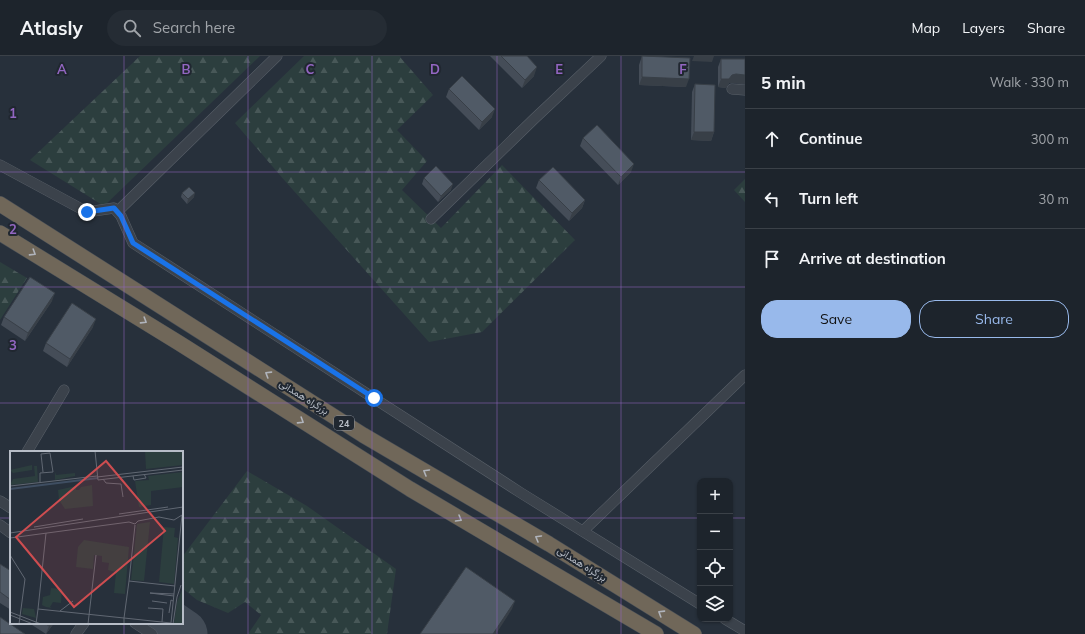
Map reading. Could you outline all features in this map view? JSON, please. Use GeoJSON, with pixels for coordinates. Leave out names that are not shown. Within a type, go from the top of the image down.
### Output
{"type":"FeatureCollection","features":[{"type":"Feature","properties":{"kind":"highway","name":"بزرگراه همدانی"},"geometry":{"type":"LineString","coordinates":[[0,204],[363,435],[549,544],[694,634]]}},
{"type":"Feature","properties":{"kind":"highway","name":"24"},"geometry":{"type":"LineString","coordinates":[[0,233],[179,343],[410,489],[656,634]]}},
{"type":"Feature","properties":{"kind":"lane"},"geometry":{"type":"LineString","coordinates":[[119,210],[277,56]]}},
{"type":"Feature","properties":{"kind":"lane"},"geometry":{"type":"LineString","coordinates":[[431,219],[601,56]]}},
{"type":"Feature","properties":{"kind":"lane"},"geometry":{"type":"LineString","coordinates":[[732,89],[745,90]]}},
{"type":"Feature","properties":{"kind":"lane"},"geometry":{"type":"LineString","coordinates":[[0,165],[87,212],[114,208],[121,216],[133,243],[521,493],[697,602]]}},
{"type":"Feature","properties":{"kind":"lane"},"geometry":{"type":"LineString","coordinates":[[583,531],[745,376]]}},
{"type":"Feature","properties":{"kind":"lane"},"geometry":{"type":"LineString","coordinates":[[29,451],[64,390]]}},
{"type":"Feature","properties":{"kind":"lane"},"geometry":{"type":"LineString","coordinates":[[0,501],[10,507]]}},
{"type":"Feature","properties":{"kind":"lane"},"geometry":{"type":"LineString","coordinates":[[0,526],[10,532]]}},
{"type":"Feature","properties":{"kind":"lane"},"geometry":{"type":"LineString","coordinates":[[730,622],[745,631]]}},
{"type":"Feature","properties":{"kind":"lane"},"geometry":{"type":"LineString","coordinates":[[76,634],[83,624]]}},
{"type":"Feature","properties":{"kind":"lane"},"geometry":{"type":"LineString","coordinates":[[137,624],[152,634]]}},
{"type":"Feature","properties":{"kind":"green space"},"geometry":{"type":"Polygon","coordinates":[[[140,56],[260,56],[104,206],[30,160],[140,56]]]}},
{"type":"Feature","properties":{"kind":"green space"},"geometry":{"type":"Polygon","coordinates":[[[304,56],[401,56],[400,57],[433,95],[397,130],[427,161],[402,190],[441,228],[502,165],[575,240],[482,332],[429,342],[235,123],[304,56]]]}},
{"type":"Feature","properties":{"kind":"green space"},"geometry":{"type":"Polygon","coordinates":[[[745,179],[745,202],[734,190],[745,179]]]}},
{"type":"Feature","properties":{"kind":"green space"},"geometry":{"type":"Polygon","coordinates":[[[0,262],[27,278],[0,320],[0,262]]]}},
{"type":"Feature","properties":{"kind":"green space"},"geometry":{"type":"Polygon","coordinates":[[[247,471],[307,506],[396,569],[387,634],[248,634],[261,615],[245,602],[228,613],[197,600],[183,589],[183,556],[247,471]]]}},
{"type":"Feature","properties":{"kind":"building"},"geometry":{"type":"Polygon","coordinates":[[[501,56],[527,56],[537,67],[525,80],[501,56]]]}},
{"type":"Feature","properties":{"kind":"building"},"geometry":{"type":"Polygon","coordinates":[[[642,56],[690,58],[689,79],[642,77],[642,56]]]}},
{"type":"Feature","properties":{"kind":"building"},"geometry":{"type":"Polygon","coordinates":[[[721,59],[745,59],[745,75],[736,74],[732,75],[729,79],[721,79],[721,59]]]}},
{"type":"Feature","properties":{"kind":"building"},"geometry":{"type":"Polygon","coordinates":[[[462,76],[495,109],[482,122],[449,89],[462,76]]]}},
{"type":"Feature","properties":{"kind":"building"},"geometry":{"type":"Polygon","coordinates":[[[695,84],[715,85],[714,132],[694,132],[695,84]]]}},
{"type":"Feature","properties":{"kind":"building"},"geometry":{"type":"Polygon","coordinates":[[[597,125],[634,164],[621,177],[583,138],[597,125]]]}},
{"type":"Feature","properties":{"kind":"building"},"geometry":{"type":"Polygon","coordinates":[[[436,166],[453,184],[441,196],[424,178],[436,166]]]}},
{"type":"Feature","properties":{"kind":"building"},"geometry":{"type":"Polygon","coordinates":[[[553,167],[585,200],[572,213],[539,180],[553,167]]]}},
{"type":"Feature","properties":{"kind":"building"},"geometry":{"type":"Polygon","coordinates":[[[189,187],[195,193],[188,199],[182,193],[189,187]]]}},
{"type":"Feature","properties":{"kind":"building"},"geometry":{"type":"Polygon","coordinates":[[[30,277],[55,293],[28,333],[4,317],[30,277]]]}},
{"type":"Feature","properties":{"kind":"building"},"geometry":{"type":"Polygon","coordinates":[[[72,303],[96,319],[70,359],[46,343],[72,303]]]}},
{"type":"Feature","properties":{"kind":"building"},"geometry":{"type":"Polygon","coordinates":[[[0,564],[10,570],[10,599],[0,592],[0,564]]]}},
{"type":"Feature","properties":{"kind":"building"},"geometry":{"type":"Polygon","coordinates":[[[466,567],[515,601],[493,634],[420,634],[466,567]]]}},
{"type":"Feature","properties":{"kind":"building"},"geometry":{"type":"Polygon","coordinates":[[[0,617],[25,634],[0,634],[0,617]]]}},
{"type":"Feature","properties":{"kind":"runway"},"geometry":{"type":"LineString","coordinates":[[168,624],[183,634]]}},
{"type":"Feature","properties":{"kind":"route"},"geometry":{"type":"LineString","coordinates":[[87,212],[114,208],[121,216],[133,243],[374,398]]}}]}
